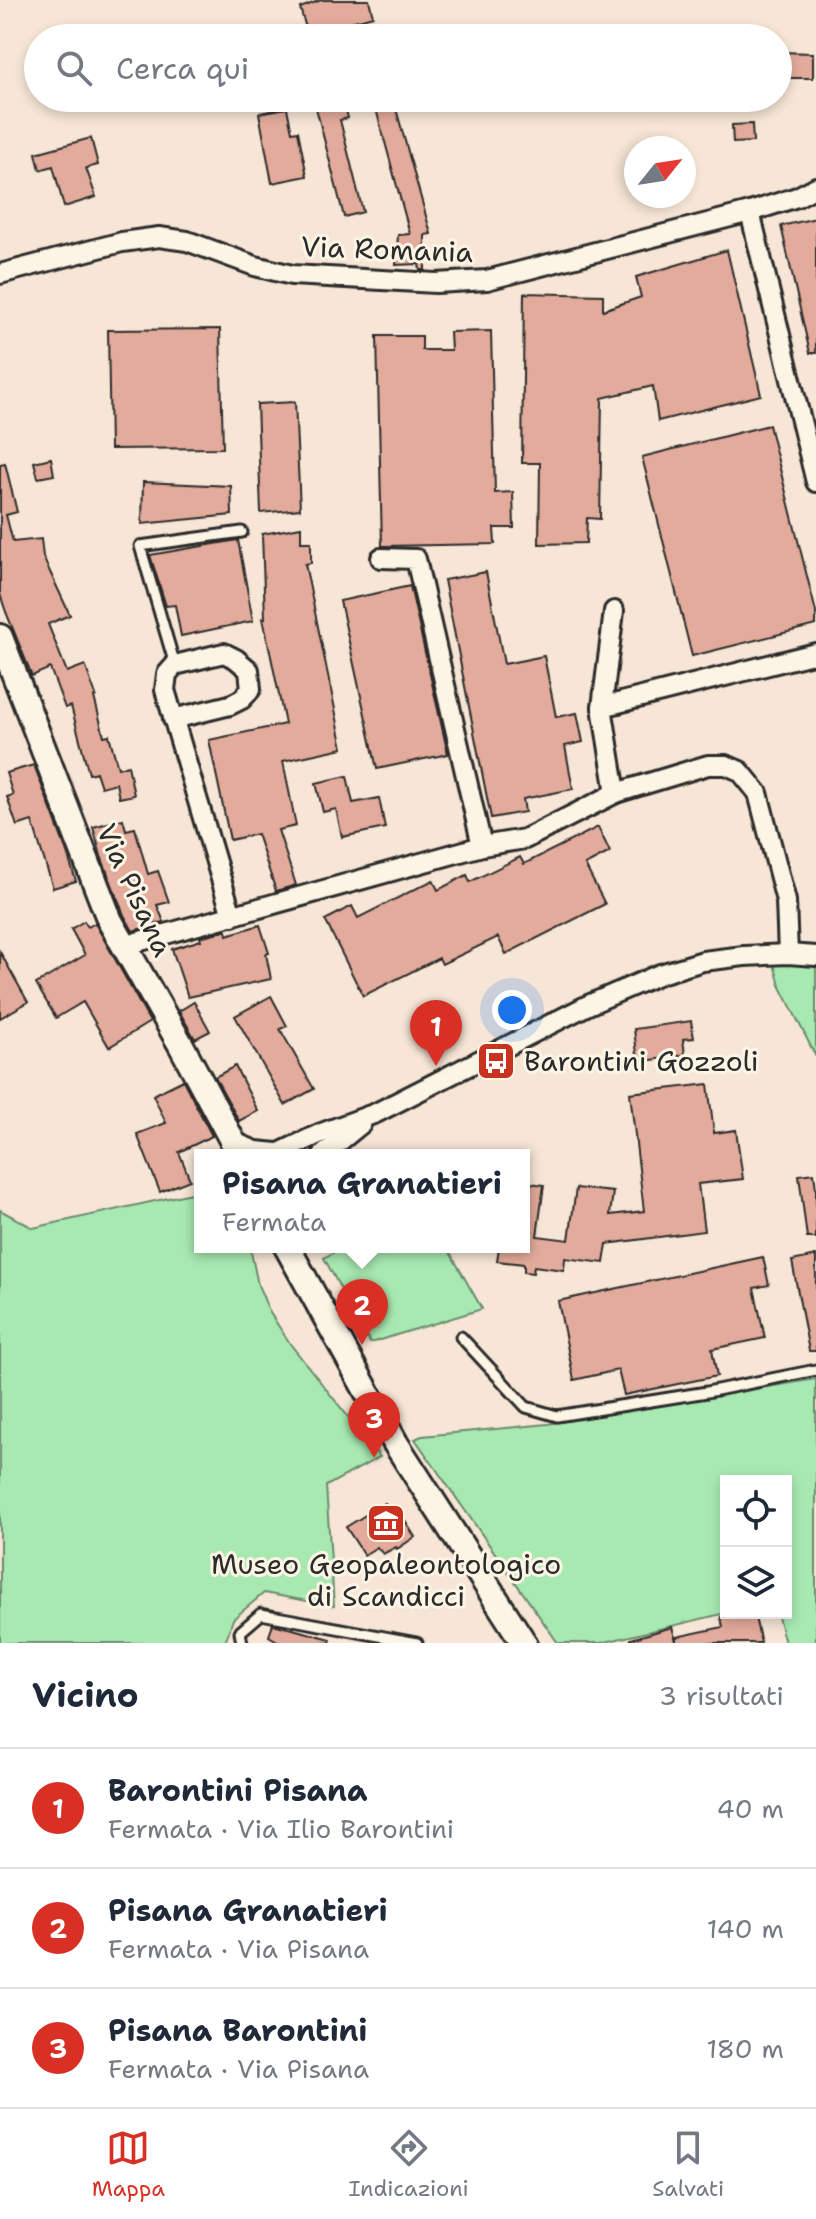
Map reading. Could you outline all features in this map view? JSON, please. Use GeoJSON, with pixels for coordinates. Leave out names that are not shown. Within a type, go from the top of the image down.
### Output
{"type":"FeatureCollection","features":[{"type":"Feature","properties":{"kind":"main road","name":"Via Pisana"},"geometry":{"type":"LineString","coordinates":[[0,638],[110,921],[237,1149]]}},
{"type":"Feature","properties":{"kind":"main road"},"geometry":{"type":"LineString","coordinates":[[290,1253],[396,1444],[524,1643]]}},
{"type":"Feature","properties":{"kind":"street","name":"Via Romania"},"geometry":{"type":"LineString","coordinates":[[0,274],[122,242],[159,237],[187,241],[255,266],[292,275],[436,283],[487,280],[750,212],[797,197],[816,187]]}},
{"type":"Feature","properties":{"kind":"street"},"geometry":{"type":"LineString","coordinates":[[750,212],[816,482]]}},
{"type":"Feature","properties":{"kind":"street"},"geometry":{"type":"LineString","coordinates":[[381,558],[416,559],[482,846]]}},
{"type":"Feature","properties":{"kind":"street"},"geometry":{"type":"LineString","coordinates":[[614,611],[602,707],[616,793]]}},
{"type":"Feature","properties":{"kind":"street"},"geometry":{"type":"LineString","coordinates":[[173,719],[230,705],[242,699],[251,689],[249,670],[224,653],[175,665],[167,674],[165,690],[173,719],[232,916]]}},
{"type":"Feature","properties":{"kind":"street"},"geometry":{"type":"LineString","coordinates":[[602,707],[816,653]]}},
{"type":"Feature","properties":{"kind":"street"},"geometry":{"type":"LineString","coordinates":[[137,942],[482,846],[525,839],[616,793],[714,764],[730,766],[745,775],[758,793],[774,848],[787,912],[788,954]]}},
{"type":"Feature","properties":{"kind":"street"},"geometry":{"type":"LineString","coordinates":[[288,1149],[376,1113],[588,1005],[660,974],[703,961],[744,956],[816,956]]}},
{"type":"Feature","properties":{"kind":"street"},"geometry":{"type":"LineString","coordinates":[[331,1149],[376,1113]]}},
{"type":"Feature","properties":{"kind":"lane"},"geometry":{"type":"LineString","coordinates":[[175,665],[140,546],[242,532]]}},
{"type":"Feature","properties":{"kind":"lane"},"geometry":{"type":"LineString","coordinates":[[461,1337],[526,1407],[557,1416],[707,1392],[816,1370]]}},
{"type":"Feature","properties":{"kind":"lane"},"geometry":{"type":"LineString","coordinates":[[242,1643],[240,1632],[261,1614],[417,1643]]}},
{"type":"Feature","properties":{"kind":"green space"},"geometry":{"type":"Polygon","coordinates":[[[771,954],[816,956],[816,1057],[780,985],[771,954]]]}},
{"type":"Feature","properties":{"kind":"green space"},"geometry":{"type":"Polygon","coordinates":[[[194,1192],[194,1253],[251,1253],[258,1285],[270,1313],[291,1345],[380,1457],[326,1486],[334,1606],[264,1593],[233,1619],[225,1643],[0,1643],[0,1210],[33,1228],[194,1192]]]}},
{"type":"Feature","properties":{"kind":"green space"},"geometry":{"type":"Polygon","coordinates":[[[333,1253],[450,1253],[482,1309],[370,1343],[324,1258],[333,1253]]]}},
{"type":"Feature","properties":{"kind":"green space"},"geometry":{"type":"Polygon","coordinates":[[[816,1379],[816,1643],[785,1643],[779,1619],[792,1619],[792,1475],[720,1475],[720,1614],[601,1643],[558,1643],[415,1439],[548,1424],[816,1379]]]}},
{"type":"Feature","properties":{"kind":"building"},"geometry":{"type":"Polygon","coordinates":[[[321,0],[369,0],[373,16],[352,24],[305,24],[300,8],[321,0]]]}},
{"type":"Feature","properties":{"kind":"building"},"geometry":{"type":"Polygon","coordinates":[[[792,52],[813,53],[813,78],[792,78],[792,52]]]}},
{"type":"Feature","properties":{"kind":"building"},"geometry":{"type":"Polygon","coordinates":[[[288,112],[292,132],[298,131],[307,176],[272,183],[259,113],[288,112]]]}},
{"type":"Feature","properties":{"kind":"building"},"geometry":{"type":"Polygon","coordinates":[[[317,112],[346,112],[348,118],[340,120],[363,212],[344,217],[317,112]]]}},
{"type":"Feature","properties":{"kind":"building"},"geometry":{"type":"Polygon","coordinates":[[[377,112],[397,112],[431,234],[425,235],[425,270],[420,270],[419,264],[396,265],[398,235],[410,234],[377,112]]]}},
{"type":"Feature","properties":{"kind":"building"},"geometry":{"type":"Polygon","coordinates":[[[752,124],[753,142],[733,143],[732,125],[752,124]]]}},
{"type":"Feature","properties":{"kind":"building"},"geometry":{"type":"Polygon","coordinates":[[[91,138],[98,165],[86,168],[96,197],[64,207],[53,166],[40,170],[36,153],[91,138]]]}},
{"type":"Feature","properties":{"kind":"building"},"geometry":{"type":"Polygon","coordinates":[[[816,218],[816,353],[810,353],[781,226],[816,218]]]}},
{"type":"Feature","properties":{"kind":"building"},"geometry":{"type":"Polygon","coordinates":[[[727,250],[761,395],[658,421],[653,386],[602,398],[600,519],[587,518],[586,543],[539,544],[540,463],[522,463],[524,293],[603,295],[603,310],[641,297],[636,277],[727,250]]]}},
{"type":"Feature","properties":{"kind":"building"},"geometry":{"type":"Polygon","coordinates":[[[220,329],[223,448],[110,449],[108,330],[220,329]]]}},
{"type":"Feature","properties":{"kind":"building"},"geometry":{"type":"Polygon","coordinates":[[[491,331],[495,493],[513,492],[514,528],[494,528],[495,544],[382,546],[377,336],[422,336],[422,350],[451,350],[450,332],[491,331]]]}},
{"type":"Feature","properties":{"kind":"building"},"geometry":{"type":"Polygon","coordinates":[[[295,402],[300,509],[261,513],[257,404],[295,402]]]}},
{"type":"Feature","properties":{"kind":"building"},"geometry":{"type":"Polygon","coordinates":[[[769,425],[816,612],[816,625],[692,656],[642,457],[769,425]]]}},
{"type":"Feature","properties":{"kind":"building"},"geometry":{"type":"Polygon","coordinates":[[[51,458],[54,475],[38,478],[34,462],[51,458]]]}},
{"type":"Feature","properties":{"kind":"building"},"geometry":{"type":"Polygon","coordinates":[[[5,463],[17,512],[6,515],[13,542],[41,539],[43,557],[70,615],[48,624],[67,672],[85,665],[96,696],[104,736],[109,735],[118,768],[128,765],[134,795],[119,798],[116,783],[101,787],[96,772],[89,774],[71,706],[65,708],[50,668],[32,676],[6,612],[0,594],[0,464],[5,463]]]}},
{"type":"Feature","properties":{"kind":"building"},"geometry":{"type":"Polygon","coordinates":[[[143,482],[231,486],[232,515],[142,524],[143,482]]]}},
{"type":"Feature","properties":{"kind":"building"},"geometry":{"type":"Polygon","coordinates":[[[301,527],[301,542],[311,542],[311,563],[305,564],[343,748],[283,761],[296,826],[278,830],[296,885],[276,891],[257,834],[230,840],[209,740],[285,724],[263,618],[262,534],[301,527]]]}},
{"type":"Feature","properties":{"kind":"building"},"geometry":{"type":"Polygon","coordinates":[[[238,540],[253,621],[181,636],[175,605],[166,606],[150,555],[238,540]]]}},
{"type":"Feature","properties":{"kind":"building"},"geometry":{"type":"Polygon","coordinates":[[[486,572],[504,664],[544,656],[556,717],[577,713],[583,742],[565,746],[573,789],[523,799],[525,812],[491,818],[444,580],[486,572]]]}},
{"type":"Feature","properties":{"kind":"building"},"geometry":{"type":"Polygon","coordinates":[[[410,586],[448,754],[377,769],[340,601],[410,586]]]}},
{"type":"Feature","properties":{"kind":"building"},"geometry":{"type":"Polygon","coordinates":[[[34,765],[76,881],[53,888],[32,821],[17,826],[7,797],[13,795],[6,773],[34,765]]]}},
{"type":"Feature","properties":{"kind":"building"},"geometry":{"type":"Polygon","coordinates":[[[347,776],[353,803],[379,798],[385,828],[342,837],[336,809],[323,812],[316,783],[347,776]]]}},
{"type":"Feature","properties":{"kind":"building"},"geometry":{"type":"Polygon","coordinates":[[[123,819],[126,830],[135,828],[148,874],[158,871],[169,902],[157,905],[164,922],[133,931],[101,856],[93,827],[123,819]]]}},
{"type":"Feature","properties":{"kind":"building"},"geometry":{"type":"Polygon","coordinates":[[[598,827],[610,852],[585,865],[605,904],[506,954],[498,937],[442,964],[439,958],[363,996],[325,920],[352,906],[358,918],[433,880],[438,890],[467,875],[470,882],[520,857],[524,864],[598,827]]]}},
{"type":"Feature","properties":{"kind":"building"},"geometry":{"type":"Polygon","coordinates":[[[84,921],[88,927],[95,923],[150,1022],[109,1047],[83,1002],[56,1018],[36,984],[85,955],[71,929],[84,921]]]}},
{"type":"Feature","properties":{"kind":"building"},"geometry":{"type":"Polygon","coordinates":[[[260,925],[269,953],[266,954],[271,979],[188,997],[172,949],[201,940],[200,937],[226,930],[227,935],[260,925]]]}},
{"type":"Feature","properties":{"kind":"building"},"geometry":{"type":"Polygon","coordinates":[[[0,952],[28,1002],[0,1018],[0,952]]]}},
{"type":"Feature","properties":{"kind":"building"},"geometry":{"type":"Polygon","coordinates":[[[271,996],[287,1026],[280,1029],[314,1089],[285,1105],[235,1016],[271,996]]]}},
{"type":"Feature","properties":{"kind":"building"},"geometry":{"type":"Polygon","coordinates":[[[194,1002],[210,1031],[195,1039],[179,1011],[194,1002]]]}},
{"type":"Feature","properties":{"kind":"building"},"geometry":{"type":"Polygon","coordinates":[[[691,1021],[694,1038],[683,1039],[685,1055],[638,1062],[634,1029],[691,1021]]]}},
{"type":"Feature","properties":{"kind":"building"},"geometry":{"type":"Polygon","coordinates":[[[235,1066],[258,1111],[239,1121],[215,1077],[235,1066]]]}},
{"type":"Feature","properties":{"kind":"building"},"geometry":{"type":"Polygon","coordinates":[[[183,1080],[212,1136],[179,1152],[190,1180],[160,1192],[137,1134],[166,1123],[153,1095],[183,1080]]]}},
{"type":"Feature","properties":{"kind":"building"},"geometry":{"type":"Polygon","coordinates":[[[708,1084],[714,1133],[736,1130],[743,1179],[698,1184],[704,1231],[607,1244],[604,1263],[565,1258],[564,1270],[534,1266],[533,1273],[524,1272],[524,1264],[497,1261],[498,1253],[530,1253],[530,1183],[544,1185],[537,1236],[569,1240],[576,1188],[613,1192],[610,1215],[644,1211],[630,1093],[708,1084]]]}},
{"type":"Feature","properties":{"kind":"building"},"geometry":{"type":"Polygon","coordinates":[[[814,1173],[816,1238],[807,1238],[799,1175],[814,1173]]]}},
{"type":"Feature","properties":{"kind":"building"},"geometry":{"type":"Polygon","coordinates":[[[816,1256],[816,1351],[809,1351],[792,1261],[816,1256]]]}},
{"type":"Feature","properties":{"kind":"building"},"geometry":{"type":"Polygon","coordinates":[[[763,1257],[769,1285],[754,1288],[765,1338],[712,1349],[717,1376],[624,1395],[618,1370],[574,1380],[558,1301],[763,1257]]]}},
{"type":"Feature","properties":{"kind":"building"},"geometry":{"type":"Polygon","coordinates":[[[385,1503],[396,1519],[402,1516],[415,1537],[383,1554],[377,1547],[364,1555],[346,1527],[385,1503]]]}},
{"type":"Feature","properties":{"kind":"building"},"geometry":{"type":"Polygon","coordinates":[[[721,1619],[755,1619],[761,1643],[631,1643],[631,1639],[672,1627],[676,1641],[676,1637],[723,1627],[721,1619]]]}},
{"type":"Feature","properties":{"kind":"building"},"geometry":{"type":"Polygon","coordinates":[[[273,1624],[331,1639],[330,1643],[281,1643],[269,1636],[273,1624]]]}},
{"type":"Feature","properties":{"kind":"place","name":"Barontini Gozzoli"},"geometry":{"type":"Point","coordinates":[496,1061]}},
{"type":"Feature","properties":{"kind":"place","name":"Barontini Pisana"},"geometry":{"type":"Point","coordinates":[436,1066]}},
{"type":"Feature","properties":{"kind":"place","name":"Pisana Granatieri"},"geometry":{"type":"Point","coordinates":[362,1345]}},
{"type":"Feature","properties":{"kind":"place","name":"Pisana Barontini"},"geometry":{"type":"Point","coordinates":[374,1458]}},
{"type":"Feature","properties":{"kind":"place","name":"Museo Geopaleontologico di Scandicci"},"geometry":{"type":"Point","coordinates":[386,1523]}}]}
